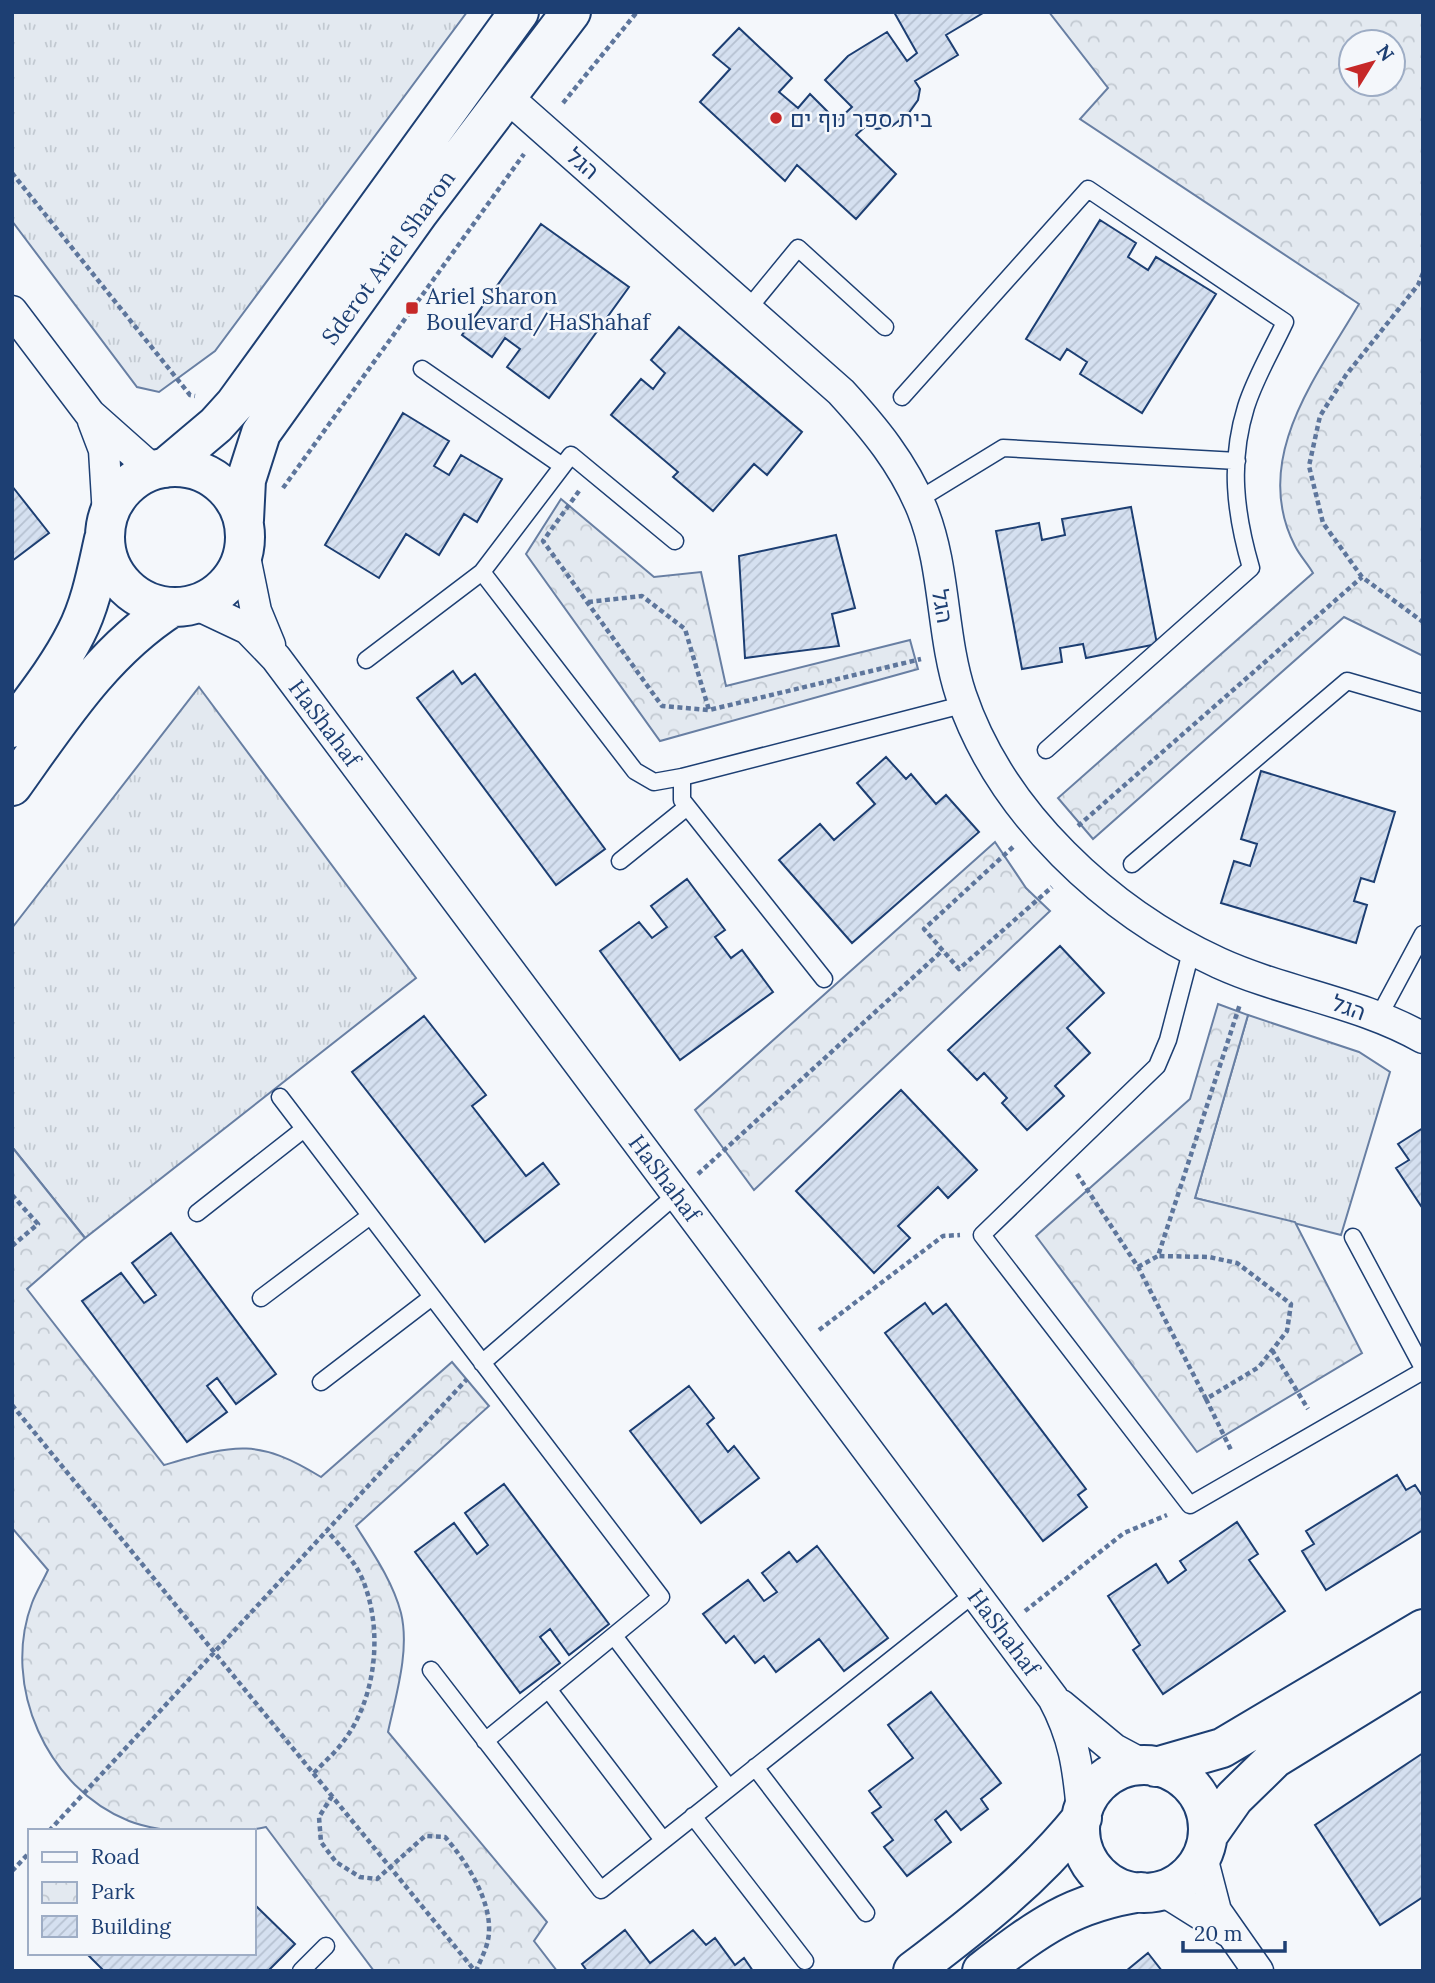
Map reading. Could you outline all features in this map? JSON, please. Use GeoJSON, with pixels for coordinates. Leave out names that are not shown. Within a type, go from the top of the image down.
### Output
{"type":"FeatureCollection","features":[{"type":"Feature","properties":{"kind":"street","name":"Sderot Ariel Sharon"},"geometry":{"type":"LineString","coordinates":[[159,469],[216,425],[235,404],[519,12]]}},
{"type":"Feature","properties":{"kind":"street","name":"Sderot Ariel Sharon"},"geometry":{"type":"LineString","coordinates":[[244,536],[246,480],[261,433],[506,96],[571,12]]}},
{"type":"Feature","properties":{"kind":"street","name":"הגל"},"geometry":{"type":"LineString","coordinates":[[506,96],[841,392],[877,431],[901,466],[918,500],[935,556],[951,651],[966,704],[990,757],[1056,846],[1109,896],[1220,963],[1378,1018],[1423,1038]]}},
{"type":"Feature","properties":{"kind":"street"},"geometry":{"type":"LineString","coordinates":[[12,312],[90,414],[159,469]]}},
{"type":"Feature","properties":{"kind":"street"},"geometry":{"type":"LineString","coordinates":[[12,728],[60,662],[78,630],[95,582],[106,528],[117,496],[133,480],[159,469],[197,470],[217,480],[234,498],[244,536],[240,567],[226,587],[206,601],[183,606],[158,606],[136,596],[120,580],[109,561],[106,528],[104,450],[90,414]]}},
{"type":"Feature","properties":{"kind":"street","name":"HaShahaf"},"geometry":{"type":"LineString","coordinates":[[244,536],[256,611],[276,658]]}},
{"type":"Feature","properties":{"kind":"street"},"geometry":{"type":"LineString","coordinates":[[12,786],[99,668],[144,625],[183,606]]}},
{"type":"Feature","properties":{"kind":"street","name":"HaShahaf"},"geometry":{"type":"LineString","coordinates":[[183,606],[248,629],[276,658],[1002,1629],[1053,1698],[1069,1728],[1079,1767],[1082,1814]]}},
{"type":"Feature","properties":{"kind":"street"},"geometry":{"type":"LineString","coordinates":[[913,1971],[1011,1895],[1056,1850],[1082,1814],[1091,1792],[1105,1777],[1124,1768],[1194,1757],[1231,1743],[1423,1629]]}},
{"type":"Feature","properties":{"kind":"street"},"geometry":{"type":"LineString","coordinates":[[982,1971],[1038,1927],[1075,1908],[1111,1897],[1171,1888],[1190,1875],[1234,1798],[1275,1758],[1423,1667]]}},
{"type":"Feature","properties":{"kind":"street","name":"HaShahaf"},"geometry":{"type":"LineString","coordinates":[[1053,1698],[1114,1749],[1150,1766]]}},
{"type":"Feature","properties":{"kind":"street"},"geometry":{"type":"LineString","coordinates":[[1150,1766],[1182,1777],[1197,1793],[1206,1814],[1205,1846],[1216,1911],[1258,1971]]}},
{"type":"Feature","properties":{"kind":"street"},"geometry":{"type":"LineString","coordinates":[[1082,1814],[1080,1830],[1084,1851],[1093,1868],[1108,1882],[1129,1892],[1152,1891],[1229,1932]]}},
{"type":"Feature","properties":{"kind":"lane"},"geometry":{"type":"LineString","coordinates":[[902,397],[1088,188],[1285,322],[1246,405],[1237,461],[1234,484],[1238,523],[1251,568],[1046,750]]}},
{"type":"Feature","properties":{"kind":"lane"},"geometry":{"type":"LineString","coordinates":[[748,309],[798,248],[885,327]]}},
{"type":"Feature","properties":{"kind":"lane"},"geometry":{"type":"LineString","coordinates":[[422,369],[561,465]]}},
{"type":"Feature","properties":{"kind":"lane"},"geometry":{"type":"LineString","coordinates":[[918,500],[1003,448],[1237,461]]}},
{"type":"Feature","properties":{"kind":"lane"},"geometry":{"type":"LineString","coordinates":[[366,660],[482,572],[571,455],[675,541]]}},
{"type":"Feature","properties":{"kind":"lane"},"geometry":{"type":"LineString","coordinates":[[482,572],[635,771],[654,782],[966,704]]}},
{"type":"Feature","properties":{"kind":"lane"},"geometry":{"type":"LineString","coordinates":[[1132,864],[1347,681],[1423,703]]}},
{"type":"Feature","properties":{"kind":"lane"},"geometry":{"type":"LineString","coordinates":[[682,777],[682,800],[824,979]]}},
{"type":"Feature","properties":{"kind":"lane"},"geometry":{"type":"LineString","coordinates":[[620,861],[687,807]]}},
{"type":"Feature","properties":{"kind":"lane"},"geometry":{"type":"LineString","coordinates":[[1378,1018],[1423,934]]}},
{"type":"Feature","properties":{"kind":"lane"},"geometry":{"type":"LineString","coordinates":[[1192,947],[1168,1041],[1157,1066],[982,1235],[1191,1505],[1423,1370],[1418,1347],[1353,1237]]}},
{"type":"Feature","properties":{"kind":"lane"},"geometry":{"type":"LineString","coordinates":[[280,1097],[661,1598],[485,1741]]}},
{"type":"Feature","properties":{"kind":"lane"},"geometry":{"type":"LineString","coordinates":[[197,1213],[304,1129]]}},
{"type":"Feature","properties":{"kind":"lane"},"geometry":{"type":"LineString","coordinates":[[482,1363],[677,1194]]}},
{"type":"Feature","properties":{"kind":"lane"},"geometry":{"type":"LineString","coordinates":[[261,1298],[370,1216]]}},
{"type":"Feature","properties":{"kind":"lane"},"geometry":{"type":"LineString","coordinates":[[321,1382],[432,1297]]}},
{"type":"Feature","properties":{"kind":"lane"},"geometry":{"type":"LineString","coordinates":[[431,1670],[601,1890],[975,1593]]}},
{"type":"Feature","properties":{"kind":"lane"},"geometry":{"type":"LineString","coordinates":[[614,1636],[729,1788]]}},
{"type":"Feature","properties":{"kind":"lane"},"geometry":{"type":"LineString","coordinates":[[548,1689],[663,1840]]}},
{"type":"Feature","properties":{"kind":"lane"},"geometry":{"type":"LineString","coordinates":[[755,1767],[866,1913]]}},
{"type":"Feature","properties":{"kind":"lane"},"geometry":{"type":"LineString","coordinates":[[693,1816],[805,1961]]}},
{"type":"Feature","properties":{"kind":"lane"},"geometry":{"type":"LineString","coordinates":[[302,1971],[326,1946]]}},
{"type":"Feature","properties":{"kind":"path"},"geometry":{"type":"LineString","coordinates":[[277,498],[542,128],[636,12]]}},
{"type":"Feature","properties":{"kind":"path"},"geometry":{"type":"LineString","coordinates":[[12,173],[190,395],[235,404]]}},
{"type":"Feature","properties":{"kind":"path"},"geometry":{"type":"LineString","coordinates":[[1423,273],[1418,285],[1346,375],[1320,416],[1309,466],[1323,523],[1362,577],[1423,622]]}},
{"type":"Feature","properties":{"kind":"path"},"geometry":{"type":"LineString","coordinates":[[592,473],[543,541],[662,706],[709,710],[951,651]]}},
{"type":"Feature","properties":{"kind":"path"},"geometry":{"type":"LineString","coordinates":[[1056,846],[959,969],[924,929],[1056,846],[1362,577]]}},
{"type":"Feature","properties":{"kind":"path"},"geometry":{"type":"LineString","coordinates":[[587,602],[642,596],[685,629],[709,710]]}},
{"type":"Feature","properties":{"kind":"path"},"geometry":{"type":"LineString","coordinates":[[677,1194],[943,950]]}},
{"type":"Feature","properties":{"kind":"path"},"geometry":{"type":"LineString","coordinates":[[1158,1256],[1250,973]]}},
{"type":"Feature","properties":{"kind":"path"},"geometry":{"type":"LineString","coordinates":[[1065,1156],[1138,1267],[1243,1475]]}},
{"type":"Feature","properties":{"kind":"path"},"geometry":{"type":"LineString","coordinates":[[12,1195],[38,1224],[12,1246]]}},
{"type":"Feature","properties":{"kind":"path"},"geometry":{"type":"LineString","coordinates":[[793,1350],[943,1236],[982,1235]]}},
{"type":"Feature","properties":{"kind":"path"},"geometry":{"type":"LineString","coordinates":[[1138,1267],[1158,1256],[1209,1257],[1237,1263],[1291,1304],[1287,1331],[1259,1367],[1206,1399]]}},
{"type":"Feature","properties":{"kind":"path"},"geometry":{"type":"LineString","coordinates":[[1272,1350],[1321,1430]]}},
{"type":"Feature","properties":{"kind":"path"},"geometry":{"type":"LineString","coordinates":[[51,1829],[482,1363]]}},
{"type":"Feature","properties":{"kind":"path"},"geometry":{"type":"LineString","coordinates":[[12,1405],[314,1773],[391,1869],[475,1971],[489,1940],[485,1903],[460,1854],[445,1837],[425,1836],[391,1869],[377,1878],[360,1877],[336,1862],[321,1842],[319,1816],[332,1796]]}},
{"type":"Feature","properties":{"kind":"path"},"geometry":{"type":"LineString","coordinates":[[1002,1629],[1124,1533],[1191,1505]]}},
{"type":"Feature","properties":{"kind":"path"},"geometry":{"type":"LineString","coordinates":[[314,1773],[344,1741],[362,1707],[375,1663],[373,1619],[364,1582],[345,1552],[327,1531]]}},
{"type":"Feature","properties":{"kind":"path"},"geometry":{"type":"LineString","coordinates":[[12,1871],[28,1854]]}},
{"type":"Feature","properties":{"kind":"green space"},"geometry":{"type":"Polygon","coordinates":[[[12,12],[467,12],[215,351],[159,392],[137,387],[12,221],[12,12]]]}},
{"type":"Feature","properties":{"kind":"green space"},"geometry":{"type":"Polygon","coordinates":[[[1049,12],[1423,12],[1423,656],[1344,617],[1093,839],[1058,798],[1313,573],[1295,546],[1283,514],[1280,482],[1284,450],[1308,389],[1359,304],[1080,119],[1108,88],[1049,12]]]}},
{"type":"Feature","properties":{"kind":"green space"},"geometry":{"type":"Polygon","coordinates":[[[561,499],[654,577],[701,572],[726,686],[910,640],[918,669],[660,741],[526,554],[561,499]]]}},
{"type":"Feature","properties":{"kind":"green space"},"geometry":{"type":"Polygon","coordinates":[[[199,687],[416,978],[85,1238],[12,1147],[12,928],[199,687]]]}},
{"type":"Feature","properties":{"kind":"green space"},"geometry":{"type":"Polygon","coordinates":[[[995,842],[1026,888],[1050,911],[754,1190],[695,1110],[995,842]]]}},
{"type":"Feature","properties":{"kind":"green space"},"geometry":{"type":"Polygon","coordinates":[[[1218,1004],[1248,1015],[1195,1198],[1295,1222],[1362,1353],[1197,1452],[1036,1236],[1190,1099],[1218,1004]]]}},
{"type":"Feature","properties":{"kind":"green space"},"geometry":{"type":"Polygon","coordinates":[[[1248,1015],[1359,1052],[1390,1072],[1341,1235],[1195,1198],[1248,1015]]]}},
{"type":"Feature","properties":{"kind":"green space"},"geometry":{"type":"Polygon","coordinates":[[[12,1147],[85,1238],[27,1289],[164,1465],[227,1449],[244,1448],[279,1455],[321,1477],[452,1362],[489,1406],[356,1526],[382,1568],[401,1613],[403,1657],[388,1732],[547,1922],[534,1941],[557,1971],[374,1971],[266,1827],[160,1829],[129,1821],[100,1806],[75,1785],[54,1759],[38,1731],[27,1700],[23,1667],[24,1635],[32,1603],[48,1570],[12,1528],[12,1147]]]}},
{"type":"Feature","properties":{"kind":"building","name":"בית ספר נוף ים"},"geometry":{"type":"Polygon","coordinates":[[[894,12],[983,13],[946,35],[958,55],[915,81],[920,89],[918,100],[908,114],[892,126],[877,129],[866,126],[856,135],[896,174],[856,219],[797,165],[785,181],[700,102],[730,69],[713,55],[739,28],[792,78],[779,92],[798,108],[810,94],[837,121],[852,107],[825,80],[848,56],[887,32],[907,61],[917,53],[894,12]]]}},
{"type":"Feature","properties":{"kind":"building"},"geometry":{"type":"Polygon","coordinates":[[[1100,220],[1136,243],[1128,257],[1148,270],[1156,257],[1216,294],[1142,413],[1080,374],[1087,362],[1067,349],[1060,360],[1026,339],[1100,220]]]}},
{"type":"Feature","properties":{"kind":"building"},"geometry":{"type":"Polygon","coordinates":[[[541,224],[629,287],[549,398],[507,367],[520,349],[505,338],[492,357],[462,335],[541,224]]]}},
{"type":"Feature","properties":{"kind":"building"},"geometry":{"type":"Polygon","coordinates":[[[679,327],[802,432],[767,475],[754,464],[713,511],[673,477],[678,472],[611,415],[641,379],[653,389],[665,373],[651,360],[679,327]]]}},
{"type":"Feature","properties":{"kind":"building"},"geometry":{"type":"Polygon","coordinates":[[[403,413],[449,441],[434,466],[449,475],[461,455],[502,479],[477,522],[464,514],[439,555],[406,534],[379,578],[325,545],[403,413]]]}},
{"type":"Feature","properties":{"kind":"building"},"geometry":{"type":"Polygon","coordinates":[[[12,486],[49,533],[12,561],[12,486]]]}},
{"type":"Feature","properties":{"kind":"building"},"geometry":{"type":"Polygon","coordinates":[[[1131,507],[1157,644],[1086,658],[1083,644],[1060,648],[1062,662],[1022,669],[996,531],[1039,523],[1042,540],[1065,535],[1062,519],[1131,507]]]}},
{"type":"Feature","properties":{"kind":"building"},"geometry":{"type":"Polygon","coordinates":[[[836,535],[855,608],[832,614],[839,646],[745,658],[739,556],[836,535]]]}},
{"type":"Feature","properties":{"kind":"building"},"geometry":{"type":"Polygon","coordinates":[[[453,671],[462,684],[475,674],[605,849],[556,885],[417,698],[453,671]]]}},
{"type":"Feature","properties":{"kind":"building"},"geometry":{"type":"Polygon","coordinates":[[[886,757],[906,779],[911,774],[936,804],[946,795],[979,832],[852,943],[779,860],[820,824],[834,840],[875,804],[857,783],[886,757]]]}},
{"type":"Feature","properties":{"kind":"building"},"geometry":{"type":"Polygon","coordinates":[[[1261,771],[1395,812],[1374,882],[1361,878],[1354,901],[1367,905],[1356,943],[1221,903],[1234,861],[1250,866],[1257,844],[1241,839],[1261,771]]]}},
{"type":"Feature","properties":{"kind":"building"},"geometry":{"type":"Polygon","coordinates":[[[687,879],[725,930],[715,937],[731,958],[742,950],[773,992],[680,1060],[600,951],[639,922],[652,938],[667,927],[651,906],[687,879]]]}},
{"type":"Feature","properties":{"kind":"building"},"geometry":{"type":"Polygon","coordinates":[[[1060,946],[1104,993],[1067,1028],[1090,1053],[1055,1086],[1064,1096],[1027,1130],[1002,1103],[1007,1098],[984,1073],[977,1080],[948,1050],[1060,946]]]}},
{"type":"Feature","properties":{"kind":"building"},"geometry":{"type":"Polygon","coordinates":[[[424,1016],[486,1095],[472,1106],[526,1176],[543,1163],[559,1184],[485,1242],[352,1072],[424,1016]]]}},
{"type":"Feature","properties":{"kind":"building"},"geometry":{"type":"Polygon","coordinates":[[[901,1090],[977,1170],[948,1198],[938,1187],[898,1226],[910,1238],[874,1273],[796,1191],[901,1090]]]}},
{"type":"Feature","properties":{"kind":"building"},"geometry":{"type":"Polygon","coordinates":[[[1423,1128],[1423,1209],[1396,1168],[1409,1160],[1398,1144],[1423,1128]]]}},
{"type":"Feature","properties":{"kind":"building"},"geometry":{"type":"Polygon","coordinates":[[[171,1233],[276,1374],[236,1404],[217,1378],[207,1386],[227,1412],[187,1442],[82,1301],[121,1273],[144,1303],[156,1295],[132,1263],[171,1233]]]}},
{"type":"Feature","properties":{"kind":"building"},"geometry":{"type":"Polygon","coordinates":[[[925,1303],[933,1314],[946,1304],[1086,1489],[1078,1495],[1087,1507],[1043,1541],[885,1333],[925,1303]]]}},
{"type":"Feature","properties":{"kind":"building"},"geometry":{"type":"Polygon","coordinates":[[[689,1386],[714,1418],[707,1424],[728,1452],[734,1446],[759,1478],[701,1523],[630,1431],[689,1386]]]}},
{"type":"Feature","properties":{"kind":"building"},"geometry":{"type":"Polygon","coordinates":[[[1397,1475],[1406,1490],[1415,1485],[1423,1497],[1423,1530],[1326,1590],[1302,1551],[1314,1544],[1306,1531],[1397,1475]]]}},
{"type":"Feature","properties":{"kind":"building"},"geometry":{"type":"Polygon","coordinates":[[[504,1484],[609,1624],[569,1655],[550,1629],[540,1637],[560,1663],[520,1693],[415,1552],[454,1523],[477,1554],[488,1545],[465,1513],[504,1484]]]}},
{"type":"Feature","properties":{"kind":"building"},"geometry":{"type":"Polygon","coordinates":[[[1237,1522],[1258,1554],[1249,1560],[1285,1611],[1163,1694],[1133,1650],[1140,1645],[1108,1596],[1156,1564],[1168,1583],[1186,1570],[1180,1561],[1237,1522]]]}},
{"type":"Feature","properties":{"kind":"building"},"geometry":{"type":"Polygon","coordinates":[[[817,1546],[888,1638],[844,1671],[819,1639],[776,1672],[764,1656],[755,1663],[734,1636],[726,1643],[703,1614],[748,1580],[764,1601],[777,1592],[762,1573],[789,1552],[797,1562],[817,1546]]]}},
{"type":"Feature","properties":{"kind":"building"},"geometry":{"type":"Polygon","coordinates":[[[931,1692],[1001,1783],[981,1799],[988,1809],[961,1830],[946,1811],[935,1820],[951,1842],[907,1876],[884,1847],[893,1840],[872,1813],[881,1807],[869,1791],[913,1758],[888,1725],[931,1692]]]}},
{"type":"Feature","properties":{"kind":"building"},"geometry":{"type":"Polygon","coordinates":[[[1423,1753],[1423,1897],[1380,1925],[1315,1825],[1423,1753]]]}},
{"type":"Feature","properties":{"kind":"building"},"geometry":{"type":"Polygon","coordinates":[[[256,1906],[295,1944],[268,1971],[104,1971],[88,1955],[256,1955],[256,1906]]]}},
{"type":"Feature","properties":{"kind":"building"},"geometry":{"type":"Polygon","coordinates":[[[625,1930],[650,1963],[693,1930],[706,1945],[715,1938],[735,1965],[744,1958],[753,1971],[587,1971],[582,1964],[625,1930]]]}},
{"type":"Feature","properties":{"kind":"building"},"geometry":{"type":"Polygon","coordinates":[[[1148,1953],[1162,1971],[1126,1971],[1148,1953]]]}},
{"type":"Feature","properties":{"kind":"place","name":"בית ספר נוף ים"},"geometry":{"type":"Point","coordinates":[776,118]}},
{"type":"Feature","properties":{"kind":"place","name":"Ariel Sharon Boulevard/HaShahaf"},"geometry":{"type":"Point","coordinates":[412,308]}}]}
